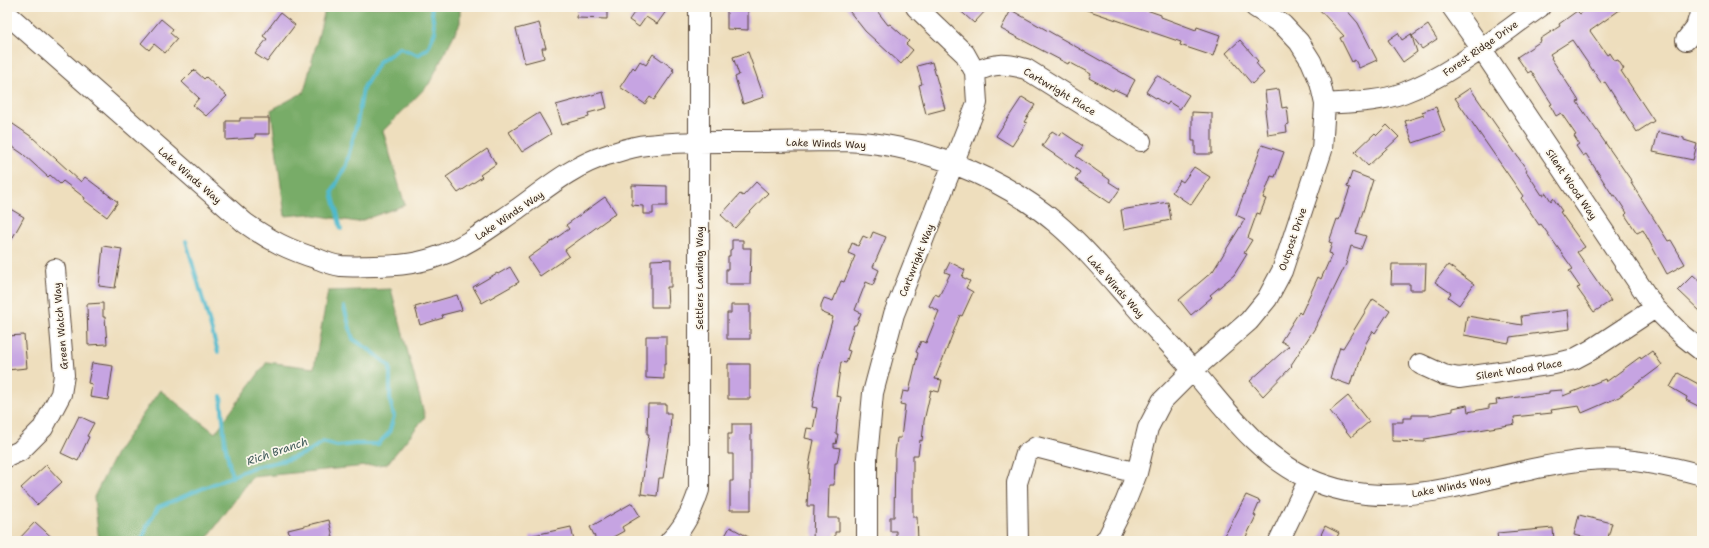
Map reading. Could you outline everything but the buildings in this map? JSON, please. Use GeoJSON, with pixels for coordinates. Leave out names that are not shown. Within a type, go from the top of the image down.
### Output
{"type":"FeatureCollection","features":[{"type":"Feature","properties":{"kind":"street","name":"Settlers Landing Way"},"geometry":{"type":"LineString","coordinates":[[670,541],[677,534],[693,509],[699,490],[699,7]]}},
{"type":"Feature","properties":{"kind":"street","name":"Cartwright Way"},"geometry":{"type":"LineString","coordinates":[[867,541],[866,458],[873,393],[894,314],[954,165],[977,103],[974,72],[965,54],[916,7]]}},
{"type":"Feature","properties":{"kind":"street","name":"Outpost Drive"},"geometry":{"type":"LineString","coordinates":[[1104,541],[1108,537],[1137,473],[1148,428],[1162,401],[1193,370],[1249,321],[1266,299],[1282,271],[1322,150],[1325,104],[1320,82],[1311,61],[1299,42],[1283,25],[1255,7]]}},
{"type":"Feature","properties":{"kind":"street","name":"Silent Wood Way"},"geometry":{"type":"LineString","coordinates":[[1452,7],[1655,308],[1683,336],[1702,351]]}},
{"type":"Feature","properties":{"kind":"street","name":"Forest Ridge Drive"},"geometry":{"type":"LineString","coordinates":[[1325,104],[1375,100],[1402,93],[1441,76],[1540,7]]}},
{"type":"Feature","properties":{"kind":"street"},"geometry":{"type":"LineString","coordinates":[[1686,40],[1696,27],[1702,7]]}},
{"type":"Feature","properties":{"kind":"street","name":"Lake Winds Way"},"geometry":{"type":"LineString","coordinates":[[7,14],[245,222],[267,239],[291,251],[340,266],[397,266],[437,257],[468,242],[576,169],[602,157],[644,145],[699,142],[850,141],[893,147],[923,154],[954,165],[1010,190],[1055,222],[1082,248],[1193,370],[1230,417],[1261,448],[1284,466],[1328,487],[1351,493],[1375,496],[1422,493],[1550,465],[1591,460],[1625,460],[1674,467],[1702,475]]}},
{"type":"Feature","properties":{"kind":"street","name":"Cartwright Place"},"geometry":{"type":"LineString","coordinates":[[974,72],[989,65],[1011,64],[1026,69],[1141,140]]}},
{"type":"Feature","properties":{"kind":"street","name":"Green Watch Way"},"geometry":{"type":"LineString","coordinates":[[7,457],[20,451],[43,428],[61,394],[64,375],[55,270]]}},
{"type":"Feature","properties":{"kind":"street","name":"Silent Wood Place"},"geometry":{"type":"LineString","coordinates":[[1420,364],[1444,375],[1459,378],[1554,364],[1574,359],[1591,350],[1655,308]]}},
{"type":"Feature","properties":{"kind":"street"},"geometry":{"type":"LineString","coordinates":[[1018,541],[1017,483],[1026,454],[1036,447],[1137,473]]}},
{"type":"Feature","properties":{"kind":"street"},"geometry":{"type":"LineString","coordinates":[[1279,541],[1309,479]]}},
{"type":"Feature","properties":{"kind":"green space"},"geometry":{"type":"Polygon","coordinates":[[[305,7],[460,7],[460,23],[429,84],[383,131],[405,205],[357,222],[308,214],[285,216],[271,110],[304,92],[325,10],[305,7]]]}},
{"type":"Feature","properties":{"kind":"green space"},"geometry":{"type":"Polygon","coordinates":[[[391,289],[425,417],[387,464],[252,477],[205,541],[99,541],[94,497],[116,453],[160,390],[215,433],[267,362],[314,368],[328,291],[391,289]]]}},
{"type":"Feature","properties":{"kind":"waterway"},"geometry":{"type":"LineString","coordinates":[[341,229],[332,192],[346,165],[357,123],[363,89],[379,62],[400,48],[418,55],[428,48],[435,32],[431,7]]}},
{"type":"Feature","properties":{"kind":"waterway"},"geometry":{"type":"LineString","coordinates":[[186,241],[218,352]]}},
{"type":"Feature","properties":{"kind":"waterway","name":"Rich Branch"},"geometry":{"type":"LineString","coordinates":[[142,541],[147,526],[158,507],[254,467],[286,460],[306,453],[323,442],[337,446],[378,444],[389,433],[394,416],[390,401],[390,367],[374,353],[353,339],[344,307]]}},
{"type":"Feature","properties":{"kind":"waterway"},"geometry":{"type":"LineString","coordinates":[[221,396],[225,444],[232,477]]}}]}
